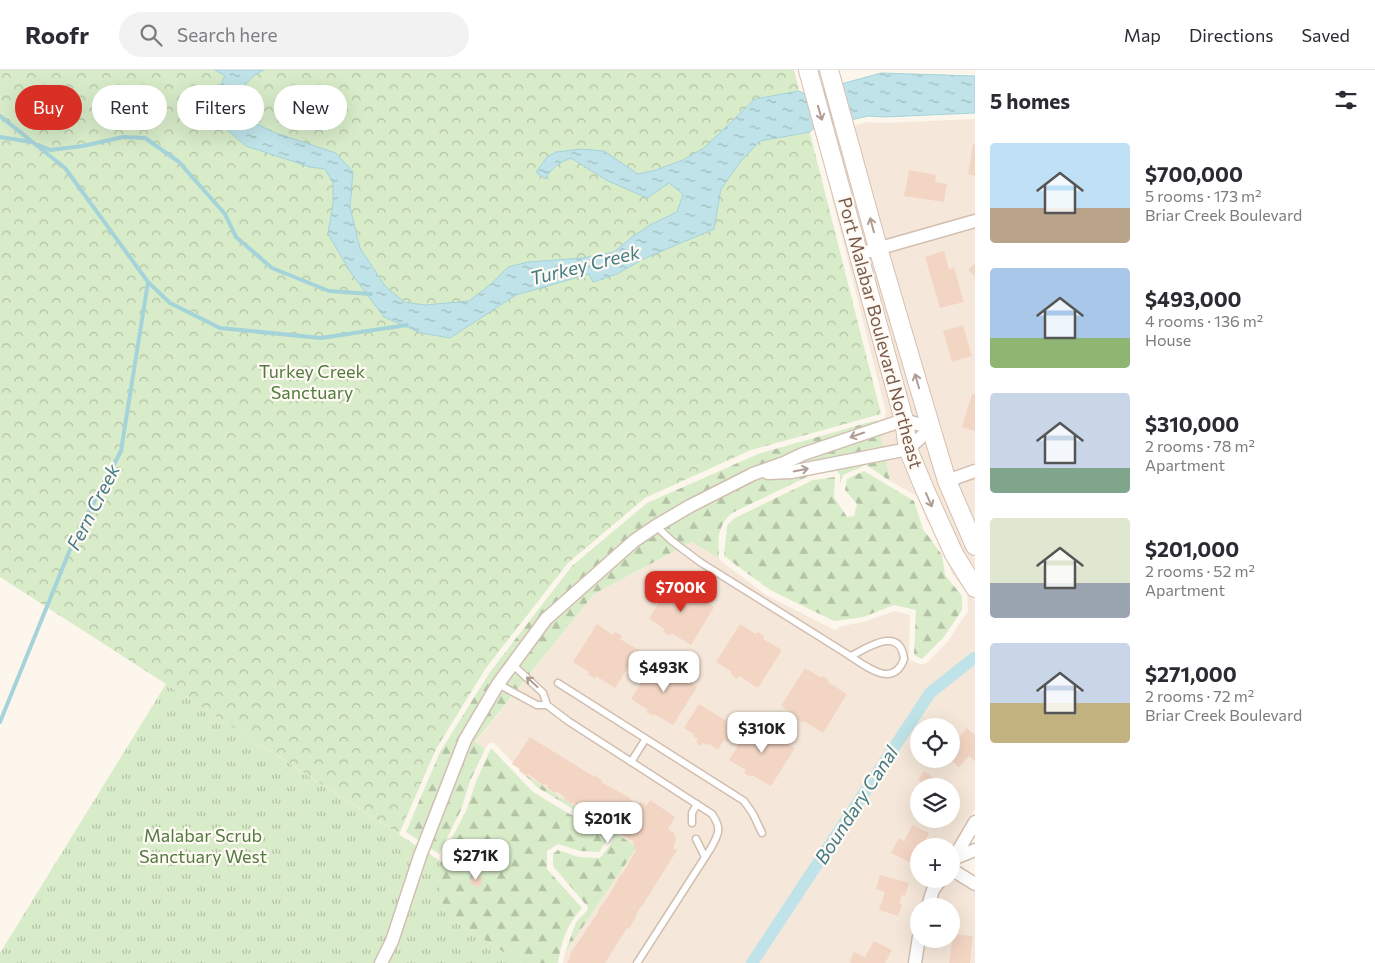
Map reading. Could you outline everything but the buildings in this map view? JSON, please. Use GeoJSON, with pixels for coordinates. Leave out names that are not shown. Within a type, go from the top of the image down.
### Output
{"type":"FeatureCollection","features":[{"type":"Feature","properties":{"kind":"street","name":"Port Malabar Boulevard Northeast"},"geometry":{"type":"LineString","coordinates":[[808,70],[904,420],[908,449],[954,554],[975,588]]}},
{"type":"Feature","properties":{"kind":"street","name":"Port Malabar Boulevard Northeast"},"geometry":{"type":"LineString","coordinates":[[830,70],[878,248],[930,428],[947,481],[975,546]]}},
{"type":"Feature","properties":{"kind":"street"},"geometry":{"type":"LineString","coordinates":[[859,254],[975,221]]}},
{"type":"Feature","properties":{"kind":"street"},"geometry":{"type":"LineString","coordinates":[[380,963],[392,941],[420,856],[465,740],[498,684],[546,619],[634,541],[690,506],[753,474],[803,454],[904,420],[930,428],[908,449],[791,472],[753,474]]}},
{"type":"Feature","properties":{"kind":"street"},"geometry":{"type":"LineString","coordinates":[[947,481],[975,471]]}},
{"type":"Feature","properties":{"kind":"street"},"geometry":{"type":"LineString","coordinates":[[960,849],[975,822]]}},
{"type":"Feature","properties":{"kind":"street"},"geometry":{"type":"LineString","coordinates":[[960,858],[975,850]]}},
{"type":"Feature","properties":{"kind":"street"},"geometry":{"type":"LineString","coordinates":[[960,870],[975,884]]}},
{"type":"Feature","properties":{"kind":"street"},"geometry":{"type":"LineString","coordinates":[[915,963],[917,948]]}},
{"type":"Feature","properties":{"kind":"lane"},"geometry":{"type":"LineString","coordinates":[[656,526],[700,562],[851,656],[884,675],[891,675],[897,671],[904,659],[897,644],[888,641],[872,645],[851,656]]}},
{"type":"Feature","properties":{"kind":"lane"},"geometry":{"type":"LineString","coordinates":[[512,664],[543,693],[547,705]]}},
{"type":"Feature","properties":{"kind":"lane"},"geometry":{"type":"LineString","coordinates":[[558,683],[744,801],[762,833]]}},
{"type":"Feature","properties":{"kind":"lane"},"geometry":{"type":"LineString","coordinates":[[498,684],[537,705],[547,705],[712,814],[719,824],[719,834],[637,963]]}},
{"type":"Feature","properties":{"kind":"lane"},"geometry":{"type":"LineString","coordinates":[[631,762],[646,740]]}},
{"type":"Feature","properties":{"kind":"lane"},"geometry":{"type":"LineString","coordinates":[[692,823],[692,813],[697,804]]}},
{"type":"Feature","properties":{"kind":"lane"},"geometry":{"type":"LineString","coordinates":[[696,839],[705,857]]}},
{"type":"Feature","properties":{"kind":"shaded area"},"geometry":{"type":"Polygon","coordinates":[[[975,119],[975,529],[953,479],[852,126],[868,122],[975,119]]]}},
{"type":"Feature","properties":{"kind":"shaded area"},"geometry":{"type":"Polygon","coordinates":[[[839,129],[969,549],[975,559],[975,575],[959,550],[915,446],[831,130],[839,129]]]}},
{"type":"Feature","properties":{"kind":"shaded area"},"geometry":{"type":"Polygon","coordinates":[[[816,133],[818,133],[942,545],[935,535],[930,521],[927,521],[917,496],[890,481],[877,422],[885,417],[886,412],[816,133]]]}},
{"type":"Feature","properties":{"kind":"shaded area"},"geometry":{"type":"Polygon","coordinates":[[[693,542],[719,558],[766,595],[835,630],[842,626],[864,622],[894,611],[910,615],[909,657],[910,660],[920,664],[928,662],[948,641],[968,611],[967,593],[951,572],[949,559],[975,601],[975,809],[958,838],[910,838],[910,888],[928,888],[924,898],[910,898],[910,948],[908,963],[563,963],[565,953],[637,847],[524,774],[494,743],[489,743],[485,749],[475,743],[594,594],[693,542]]]}},
{"type":"Feature","properties":{"kind":"shaded area"},"geometry":{"type":"Polygon","coordinates":[[[960,883],[975,892],[975,963],[921,963],[924,948],[960,948],[960,898],[937,898],[942,888],[960,888],[960,883]]]}},
{"type":"Feature","properties":{"kind":"green space","name":"Turkey Creek Sanctuary"},"geometry":{"type":"Polygon","coordinates":[[[0,70],[794,70],[881,414],[751,450],[645,498],[568,563],[486,668],[436,749],[399,834],[0,577],[0,70]]]}},
{"type":"Feature","properties":{"kind":"green space"},"geometry":{"type":"Polygon","coordinates":[[[877,420],[890,481],[866,465],[843,475],[840,484],[840,475],[837,471],[811,475],[732,513],[721,528],[719,558],[692,542],[594,594],[475,742],[485,749],[470,781],[461,810],[439,854],[406,832],[440,752],[490,672],[572,566],[647,503],[758,454],[877,420]]]}},
{"type":"Feature","properties":{"kind":"green space"},"geometry":{"type":"Polygon","coordinates":[[[864,471],[914,501],[923,529],[942,555],[945,575],[962,596],[962,610],[943,638],[922,659],[914,655],[916,610],[894,605],[863,617],[834,621],[770,590],[724,556],[727,525],[735,518],[813,480],[835,477],[834,497],[847,517],[854,516],[857,504],[845,490],[847,479],[864,471]]]}},
{"type":"Feature","properties":{"kind":"green space","name":"Malabar Scrub Sanctuary West"},"geometry":{"type":"Polygon","coordinates":[[[166,684],[479,886],[457,922],[521,963],[0,963],[0,953],[166,684]]]}},
{"type":"Feature","properties":{"kind":"green space"},"geometry":{"type":"Polygon","coordinates":[[[491,748],[533,792],[593,828],[607,840],[599,852],[580,851],[558,844],[547,851],[547,869],[582,908],[572,920],[561,948],[558,963],[521,963],[457,922],[443,904],[439,887],[445,851],[466,811],[475,784],[491,748]]]}},
{"type":"Feature","properties":{"kind":"green space"},"geometry":{"type":"Polygon","coordinates":[[[524,774],[637,847],[565,953],[576,922],[587,911],[588,907],[553,866],[553,854],[558,850],[579,857],[600,858],[612,843],[613,838],[596,823],[537,787],[524,774]]]}},
{"type":"Feature","properties":{"kind":"water"},"geometry":{"type":"Polygon","coordinates":[[[215,70],[264,70],[254,75],[245,85],[221,85],[225,76],[215,70]]]}},
{"type":"Feature","properties":{"kind":"water","name":"Turkey Creek"},"geometry":{"type":"Polygon","coordinates":[[[881,73],[975,76],[975,113],[868,116],[814,128],[810,132],[760,141],[741,161],[721,189],[714,229],[643,259],[617,274],[593,282],[589,274],[516,295],[450,338],[421,333],[384,317],[351,273],[328,234],[333,203],[333,183],[325,169],[310,167],[246,146],[227,130],[264,130],[264,128],[336,153],[353,172],[350,207],[360,248],[385,286],[404,302],[425,305],[469,301],[491,284],[508,267],[528,262],[582,258],[614,252],[650,225],[677,212],[683,194],[669,183],[647,198],[606,180],[571,158],[556,166],[545,179],[536,172],[547,157],[556,152],[581,149],[604,151],[638,174],[656,170],[683,160],[704,148],[755,99],[799,91],[805,94],[881,73]]]}},
{"type":"Feature","properties":{"kind":"waterway","name":"Fern Creek"},"geometry":{"type":"LineString","coordinates":[[0,116],[65,168],[148,282],[121,451],[74,540],[0,722]]}},
{"type":"Feature","properties":{"kind":"waterway"},"geometry":{"type":"LineString","coordinates":[[0,137],[31,142]]}},
{"type":"Feature","properties":{"kind":"waterway"},"geometry":{"type":"LineString","coordinates":[[39,145],[50,150],[83,146],[123,137],[145,138],[179,162],[225,214],[236,237],[272,268],[329,291],[371,294]]}},
{"type":"Feature","properties":{"kind":"waterway","name":"Fern Creek"},"geometry":{"type":"LineString","coordinates":[[148,282],[170,303],[220,328],[321,338],[407,325]]}},
{"type":"Feature","properties":{"kind":"waterway","name":"Boundary Canal"},"geometry":{"type":"LineString","coordinates":[[752,963],[930,693],[974,658]]}}]}
